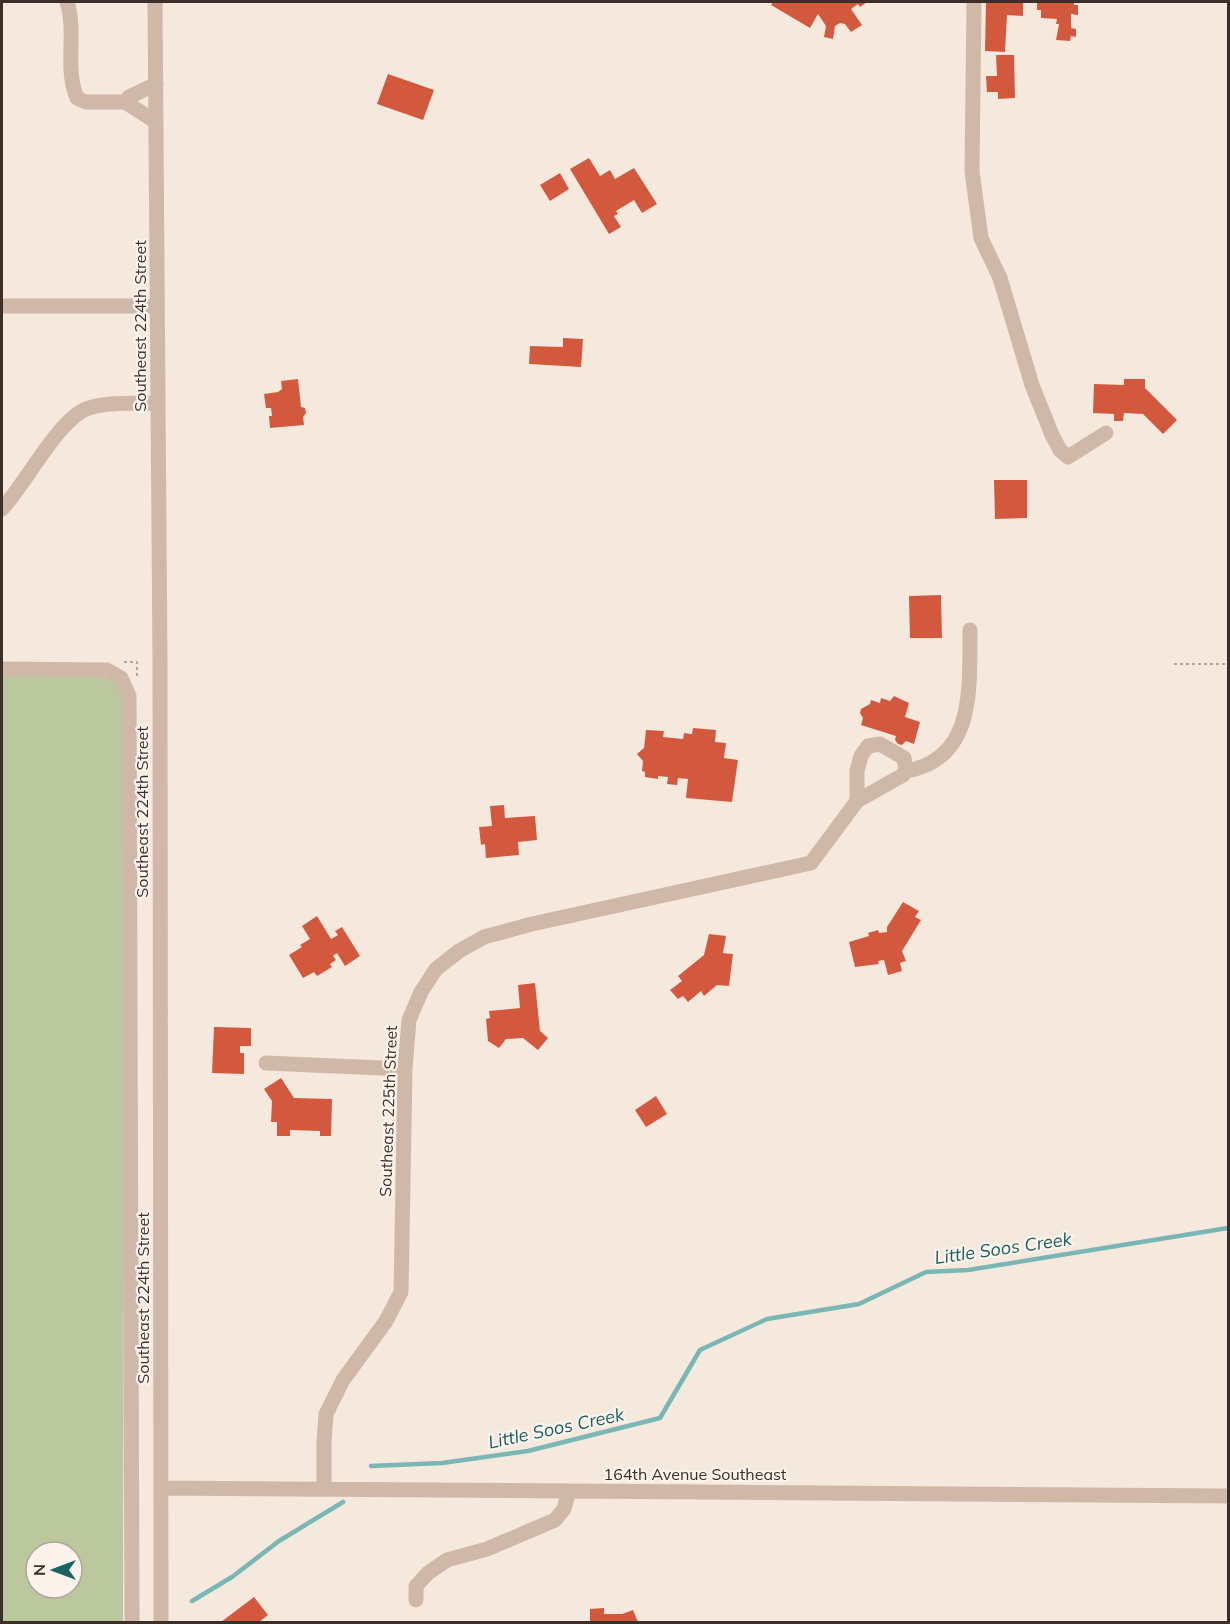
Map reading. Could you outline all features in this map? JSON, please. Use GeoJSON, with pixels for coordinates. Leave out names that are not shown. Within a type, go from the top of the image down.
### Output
{"type":"FeatureCollection","features":[{"type":"Feature","properties":{"kind":"street"},"geometry":{"type":"LineString","coordinates":[[66,2],[70,26],[69,62],[77,98],[86,102],[125,102],[156,122]]}},
{"type":"Feature","properties":{"kind":"street","name":"Southeast 224th Street"},"geometry":{"type":"LineString","coordinates":[[155,2],[161,1623]]}},
{"type":"Feature","properties":{"kind":"street"},"geometry":{"type":"LineString","coordinates":[[974,2],[972,171],[981,238],[1000,278],[1032,385],[1060,450],[1068,457],[1106,433]]}},
{"type":"Feature","properties":{"kind":"street"},"geometry":{"type":"LineString","coordinates":[[125,102],[129,97],[156,84]]}},
{"type":"Feature","properties":{"kind":"street"},"geometry":{"type":"LineString","coordinates":[[2,306],[157,306]]}},
{"type":"Feature","properties":{"kind":"street"},"geometry":{"type":"LineString","coordinates":[[2,509],[69,419],[87,408],[114,404],[158,403]]}},
{"type":"Feature","properties":{"kind":"street"},"geometry":{"type":"LineString","coordinates":[[906,771],[904,758],[898,753],[880,744],[868,746],[861,756],[857,771],[857,801],[903,775],[906,771],[930,765],[940,757],[959,732],[966,715],[969,696],[970,630]]}},
{"type":"Feature","properties":{"kind":"street"},"geometry":{"type":"LineString","coordinates":[[2,669],[107,670],[121,678],[129,696],[132,1623]]}},
{"type":"Feature","properties":{"kind":"street","name":"Southeast 225th Street"},"geometry":{"type":"LineString","coordinates":[[324,1489],[326,1414],[343,1380],[386,1321],[401,1292],[405,1069],[409,1020],[421,992],[436,969],[459,951],[484,937],[532,924],[812,863],[857,801]]}},
{"type":"Feature","properties":{"kind":"street"},"geometry":{"type":"LineString","coordinates":[[266,1063],[405,1069]]}},
{"type":"Feature","properties":{"kind":"street","name":"164th Avenue Southeast"},"geometry":{"type":"LineString","coordinates":[[161,1488],[1228,1496]]}},
{"type":"Feature","properties":{"kind":"street"},"geometry":{"type":"LineString","coordinates":[[416,1600],[416,1586],[428,1573],[447,1560],[487,1549],[555,1520],[564,1509],[569,1491]]}},
{"type":"Feature","properties":{"kind":"path"},"geometry":{"type":"LineString","coordinates":[[1174,664],[1228,664]]}},
{"type":"Feature","properties":{"kind":"green space"},"geometry":{"type":"Polygon","coordinates":[[[2,676],[103,677],[116,681],[125,697],[123,1622],[2,1622],[2,676]]]}},
{"type":"Feature","properties":{"kind":"building"},"geometry":{"type":"Polygon","coordinates":[[[773,2],[867,2],[851,9],[862,25],[851,32],[845,24],[840,23],[835,26],[833,39],[824,37],[826,26],[818,14],[810,28],[771,5],[773,2]]]}},
{"type":"Feature","properties":{"kind":"building"},"geometry":{"type":"Polygon","coordinates":[[[986,2],[1023,2],[1023,16],[1007,15],[1005,52],[985,51],[986,2]]]}},
{"type":"Feature","properties":{"kind":"building"},"geometry":{"type":"Polygon","coordinates":[[[1037,2],[1074,2],[1074,5],[1078,5],[1078,15],[1071,14],[1071,28],[1076,29],[1076,37],[1071,36],[1070,41],[1056,40],[1059,24],[1056,24],[1057,19],[1041,18],[1041,10],[1037,10],[1037,2]]]}},
{"type":"Feature","properties":{"kind":"building"},"geometry":{"type":"Polygon","coordinates":[[[996,55],[1014,55],[1015,98],[998,99],[998,92],[987,92],[986,76],[997,76],[996,55]]]}},
{"type":"Feature","properties":{"kind":"building"},"geometry":{"type":"Polygon","coordinates":[[[388,74],[434,90],[423,120],[377,104],[388,74]]]}},
{"type":"Feature","properties":{"kind":"building"},"geometry":{"type":"Polygon","coordinates":[[[589,158],[600,176],[610,170],[615,179],[634,168],[657,204],[642,213],[634,200],[616,211],[618,214],[614,216],[621,227],[609,234],[570,169],[589,158]]]}},
{"type":"Feature","properties":{"kind":"building"},"geometry":{"type":"Polygon","coordinates":[[[560,173],[569,189],[550,201],[540,185],[560,173]]]}},
{"type":"Feature","properties":{"kind":"building"},"geometry":{"type":"Polygon","coordinates":[[[563,338],[583,339],[581,367],[529,364],[530,346],[563,347],[563,338]]]}},
{"type":"Feature","properties":{"kind":"building"},"geometry":{"type":"Polygon","coordinates":[[[298,379],[301,407],[305,408],[306,413],[303,417],[304,425],[270,428],[271,408],[266,408],[264,394],[278,392],[282,389],[281,381],[298,379]]]}},
{"type":"Feature","properties":{"kind":"building"},"geometry":{"type":"Polygon","coordinates":[[[1124,379],[1145,379],[1145,388],[1177,420],[1163,434],[1143,414],[1124,413],[1123,421],[1114,421],[1114,414],[1093,413],[1094,384],[1124,385],[1124,379]]]}},
{"type":"Feature","properties":{"kind":"building"},"geometry":{"type":"Polygon","coordinates":[[[994,480],[1027,480],[1027,518],[995,519],[994,480]]]}},
{"type":"Feature","properties":{"kind":"building"},"geometry":{"type":"Polygon","coordinates":[[[941,595],[942,638],[910,638],[909,596],[941,595]]]}},
{"type":"Feature","properties":{"kind":"building"},"geometry":{"type":"Polygon","coordinates":[[[894,696],[909,703],[905,717],[920,722],[914,744],[906,741],[902,745],[898,744],[895,740],[896,736],[861,725],[863,718],[860,713],[861,709],[870,704],[871,700],[880,703],[881,698],[890,701],[894,696]]]}},
{"type":"Feature","properties":{"kind":"building"},"geometry":{"type":"Polygon","coordinates":[[[693,728],[716,730],[715,742],[726,743],[724,758],[738,760],[732,802],[686,798],[688,779],[678,778],[677,785],[667,784],[668,777],[658,776],[658,779],[645,777],[645,772],[642,771],[643,761],[637,754],[644,748],[646,730],[664,731],[663,737],[683,739],[684,733],[692,734],[693,728]]]}},
{"type":"Feature","properties":{"kind":"building"},"geometry":{"type":"Polygon","coordinates":[[[504,805],[505,818],[535,816],[537,840],[518,842],[519,855],[486,858],[485,844],[481,845],[479,827],[492,826],[490,806],[504,805]]]}},
{"type":"Feature","properties":{"kind":"building"},"geometry":{"type":"Polygon","coordinates":[[[903,902],[919,911],[915,917],[921,920],[902,951],[906,961],[900,963],[902,971],[888,975],[884,960],[878,961],[879,964],[855,967],[849,942],[869,936],[868,933],[878,930],[879,933],[887,932],[887,927],[903,902]]]}},
{"type":"Feature","properties":{"kind":"building"},"geometry":{"type":"Polygon","coordinates":[[[317,916],[331,939],[338,935],[335,931],[342,927],[360,956],[345,966],[337,953],[333,956],[336,960],[330,964],[332,967],[317,976],[314,972],[303,978],[289,955],[310,939],[302,926],[317,916]]]}},
{"type":"Feature","properties":{"kind":"building"},"geometry":{"type":"Polygon","coordinates":[[[709,934],[726,936],[723,953],[733,954],[729,986],[717,985],[704,996],[701,991],[688,1002],[683,996],[678,999],[670,990],[682,981],[678,976],[704,955],[709,934]]]}},
{"type":"Feature","properties":{"kind":"building"},"geometry":{"type":"Polygon","coordinates":[[[535,983],[540,1031],[548,1038],[538,1050],[523,1038],[506,1039],[499,1048],[488,1041],[486,1019],[490,1018],[489,1011],[520,1008],[518,985],[535,983]]]}},
{"type":"Feature","properties":{"kind":"building"},"geometry":{"type":"Polygon","coordinates":[[[214,1027],[251,1028],[251,1046],[240,1046],[240,1053],[244,1053],[244,1074],[212,1073],[214,1027]]]}},
{"type":"Feature","properties":{"kind":"building"},"geometry":{"type":"Polygon","coordinates":[[[281,1078],[294,1098],[332,1099],[331,1136],[320,1136],[320,1131],[290,1130],[290,1136],[277,1136],[277,1122],[271,1122],[272,1101],[264,1089],[281,1078]]]}},
{"type":"Feature","properties":{"kind":"building"},"geometry":{"type":"Polygon","coordinates":[[[656,1096],[667,1114],[646,1127],[635,1110],[656,1096]]]}},
{"type":"Feature","properties":{"kind":"building"},"geometry":{"type":"Polygon","coordinates":[[[254,1597],[268,1615],[259,1622],[221,1622],[254,1597]]]}},
{"type":"Feature","properties":{"kind":"building"},"geometry":{"type":"Polygon","coordinates":[[[604,1608],[604,1614],[622,1614],[633,1610],[638,1622],[590,1622],[590,1609],[604,1608]]]}},
{"type":"Feature","properties":{"kind":"waterway","name":"Little Soos Creek"},"geometry":{"type":"LineString","coordinates":[[371,1466],[442,1463],[528,1451],[660,1418],[700,1350],[767,1319],[859,1304],[926,1272],[968,1270],[1228,1228]]}},
{"type":"Feature","properties":{"kind":"waterway","name":"Little Soos Creek"},"geometry":{"type":"LineString","coordinates":[[192,1601],[232,1577],[279,1541],[343,1502]]}}]}
